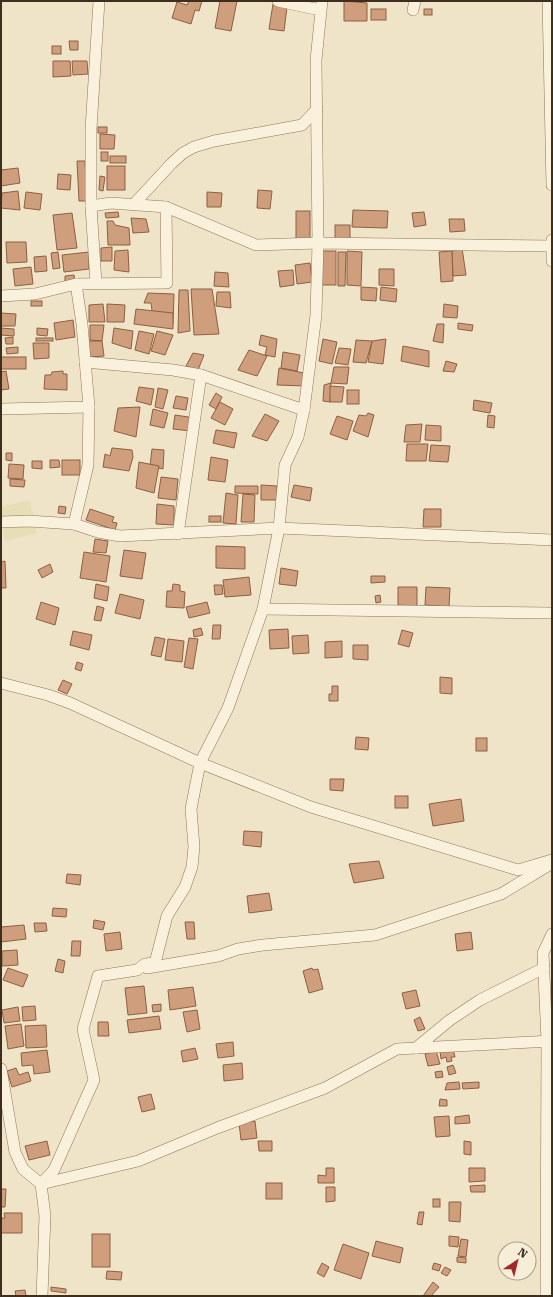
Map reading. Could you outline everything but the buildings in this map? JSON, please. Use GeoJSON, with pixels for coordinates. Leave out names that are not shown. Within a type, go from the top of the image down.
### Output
{"type":"FeatureCollection","features":[{"type":"Feature","properties":{"kind":"street"},"geometry":{"type":"LineString","coordinates":[[96,283],[91,206],[91,129],[100,1]]}},
{"type":"Feature","properties":{"kind":"street"},"geometry":{"type":"LineString","coordinates":[[137,970],[145,964],[155,963],[167,916],[184,887],[192,867],[194,847],[191,809],[200,763],[228,708],[263,609],[279,528],[285,465],[298,437],[304,410],[316,315],[318,243],[316,60],[321,5],[278,1]]}},
{"type":"Feature","properties":{"kind":"street"},"geometry":{"type":"LineString","coordinates":[[548,1],[551,78],[552,185]]}},
{"type":"Feature","properties":{"kind":"street"},"geometry":{"type":"LineString","coordinates":[[134,204],[183,153],[194,147],[214,141],[302,124],[317,109]]}},
{"type":"Feature","properties":{"kind":"street"},"geometry":{"type":"LineString","coordinates":[[91,206],[111,203],[166,207],[256,245],[318,243],[552,243],[552,261]]}},
{"type":"Feature","properties":{"kind":"street"},"geometry":{"type":"LineString","coordinates":[[1,296],[34,294],[76,284],[166,283],[166,207]]}},
{"type":"Feature","properties":{"kind":"street"},"geometry":{"type":"LineString","coordinates":[[74,524],[89,456],[89,407],[82,324],[76,284]]}},
{"type":"Feature","properties":{"kind":"street"},"geometry":{"type":"LineString","coordinates":[[85,362],[173,370],[201,376],[304,410]]}},
{"type":"Feature","properties":{"kind":"street"},"geometry":{"type":"LineString","coordinates":[[178,534],[201,376]]}},
{"type":"Feature","properties":{"kind":"street"},"geometry":{"type":"LineString","coordinates":[[1,409],[89,407]]}},
{"type":"Feature","properties":{"kind":"street"},"geometry":{"type":"LineString","coordinates":[[1,522],[29,521],[74,524],[112,536],[279,528],[552,540]]}},
{"type":"Feature","properties":{"kind":"street"},"geometry":{"type":"LineString","coordinates":[[263,609],[552,613]]}},
{"type":"Feature","properties":{"kind":"street"},"geometry":{"type":"LineString","coordinates":[[1,683],[48,695],[64,701],[200,763],[311,807],[518,870],[552,862]]}},
{"type":"Feature","properties":{"kind":"street"},"geometry":{"type":"LineString","coordinates":[[42,1184],[57,1165],[94,1080],[83,1029],[98,976],[218,956],[238,949],[263,945],[375,935],[501,894],[552,862]]}},
{"type":"Feature","properties":{"kind":"street"},"geometry":{"type":"LineString","coordinates":[[546,1296],[549,1041],[544,953],[552,934]]}},
{"type":"Feature","properties":{"kind":"street"},"geometry":{"type":"LineString","coordinates":[[416,1048],[450,1020],[480,1000],[544,968]]}},
{"type":"Feature","properties":{"kind":"street"},"geometry":{"type":"LineString","coordinates":[[42,1184],[138,1162],[217,1128],[325,1088],[397,1050],[549,1041]]}},
{"type":"Feature","properties":{"kind":"street"},"geometry":{"type":"LineString","coordinates":[[1,1069],[15,1152],[23,1169],[42,1184],[45,1216],[42,1296]]}},
{"type":"Feature","properties":{"kind":"shaded area"},"geometry":{"type":"Polygon","coordinates":[[[30,500],[37,533],[5,541],[1,521],[1,507],[30,500]]]}}]}
